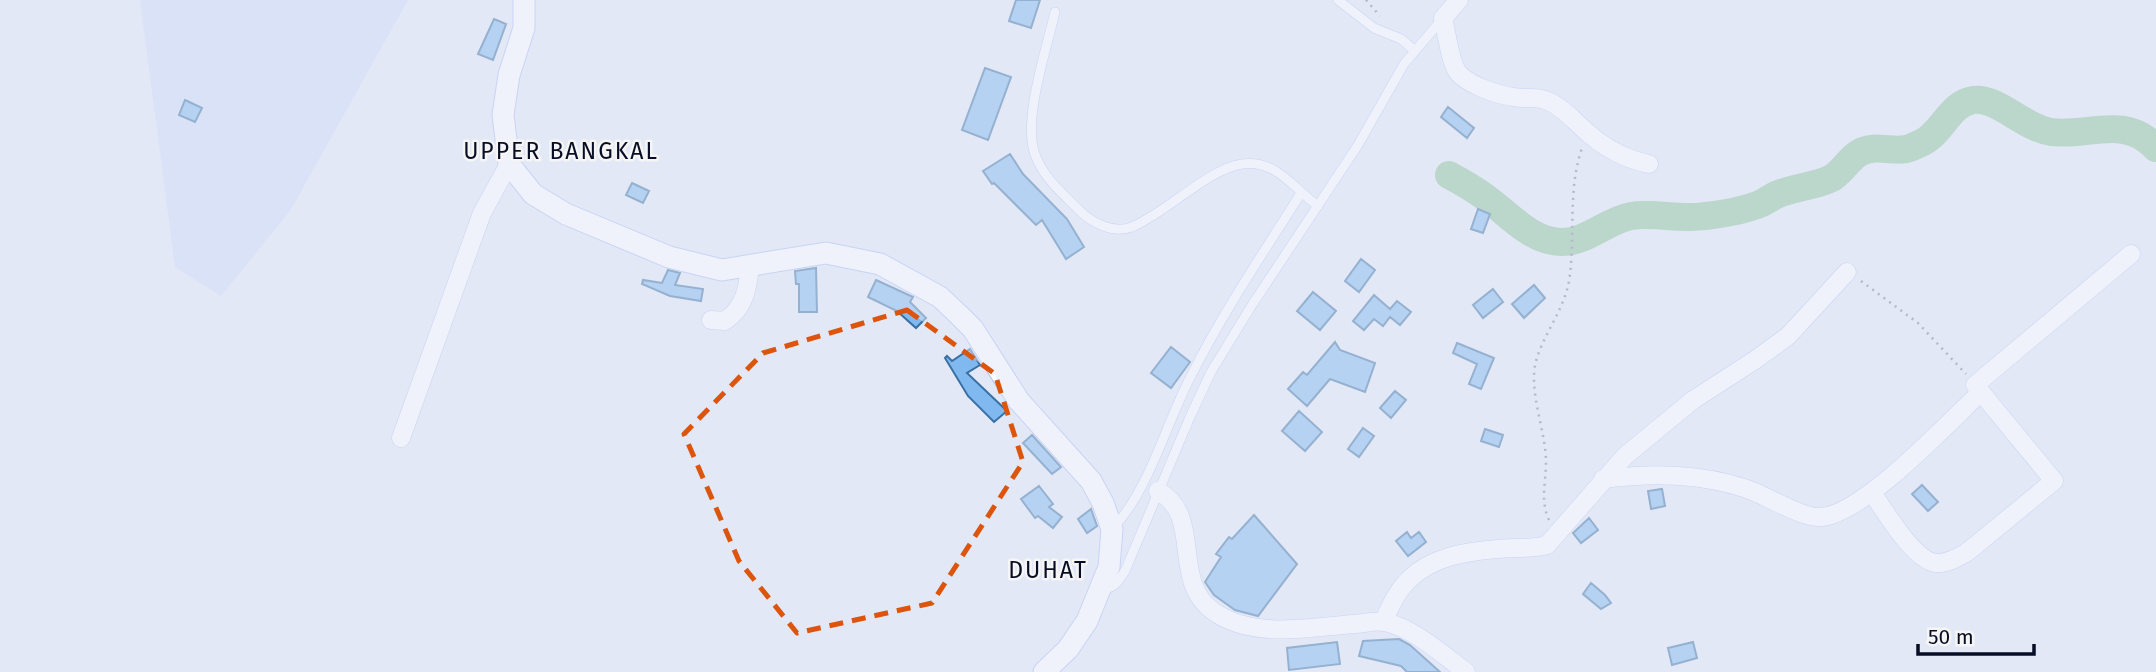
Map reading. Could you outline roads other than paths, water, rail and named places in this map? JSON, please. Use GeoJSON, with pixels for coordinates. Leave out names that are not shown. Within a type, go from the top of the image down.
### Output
{"type":"FeatureCollection","features":[{"type":"Feature","properties":{"kind":"street"},"geometry":{"type":"LineString","coordinates":[[524,0],[524,29],[509,75],[503,115],[509,164],[533,194],[555,208],[669,257],[722,270],[826,254],[880,264],[940,297],[973,329],[1019,401],[1091,481],[1103,503],[1112,529],[1109,567],[1087,621],[1068,649],[1044,672]]}},
{"type":"Feature","properties":{"kind":"street"},"geometry":{"type":"LineString","coordinates":[[1459,0],[1443,18],[1452,64],[1458,74],[1468,82],[1515,98],[1537,97],[1550,102],[1564,110],[1590,135],[1626,159],[1649,164]]}},
{"type":"Feature","properties":{"kind":"street"},"geometry":{"type":"LineString","coordinates":[[401,439],[482,213],[509,164]]}},
{"type":"Feature","properties":{"kind":"street"},"geometry":{"type":"LineString","coordinates":[[1603,479],[1641,474],[1706,479],[1754,492],[1806,515],[1822,517],[1872,493],[1978,388],[2131,254]]}},
{"type":"Feature","properties":{"kind":"street"},"geometry":{"type":"LineString","coordinates":[[711,320],[725,321],[740,308],[748,284],[750,265]]}},
{"type":"Feature","properties":{"kind":"street"},"geometry":{"type":"LineString","coordinates":[[1383,622],[1399,591],[1415,574],[1430,564],[1450,555],[1547,545],[1625,456],[1693,400],[1788,335],[1847,272]]}},
{"type":"Feature","properties":{"kind":"street"},"geometry":{"type":"LineString","coordinates":[[1872,493],[1911,546],[1922,557],[1935,563],[1951,561],[1966,553],[2054,481],[1978,388]]}},
{"type":"Feature","properties":{"kind":"street"},"geometry":{"type":"LineString","coordinates":[[1158,491],[1174,501],[1183,526],[1192,581],[1199,598],[1212,611],[1233,622],[1255,628],[1383,622],[1416,635],[1466,672]]}},
{"type":"Feature","properties":{"kind":"lane"},"geometry":{"type":"LineString","coordinates":[[1338,0],[1374,28],[1401,39],[1414,50]]}},
{"type":"Feature","properties":{"kind":"lane"},"geometry":{"type":"LineString","coordinates":[[1055,12],[1035,95],[1031,131],[1035,155],[1047,178],[1089,220],[1108,228],[1128,229],[1223,170],[1242,164],[1264,164],[1280,172],[1318,206]]}},
{"type":"Feature","properties":{"kind":"lane"},"geometry":{"type":"LineString","coordinates":[[1101,589],[1118,583],[1125,571],[1211,372],[1358,145],[1404,64],[1443,18]]}},
{"type":"Feature","properties":{"kind":"lane"},"geometry":{"type":"LineString","coordinates":[[1112,529],[1126,514],[1138,492],[1171,416],[1224,314],[1301,193]]}},
{"type":"Feature","properties":{"kind":"waterway"},"geometry":{"type":"LineString","coordinates":[[1449,175],[1481,194],[1530,232],[1551,241],[1562,242],[1589,235],[1631,216],[1695,217],[1742,210],[1778,194],[1832,178],[1865,150],[1900,150],[1918,145],[1935,133],[1958,107],[1973,100],[1982,100],[2001,107],[2031,125],[2051,132],[2119,129],[2144,138],[2156,148]]}},
{"type":"Feature","properties":{"kind":"district","name":"UPPER BANGKAL"},"geometry":{"type":"Point","coordinates":[561,151]}},
{"type":"Feature","properties":{"kind":"district","name":"DUHAT"},"geometry":{"type":"Point","coordinates":[1048,570]}}]}
